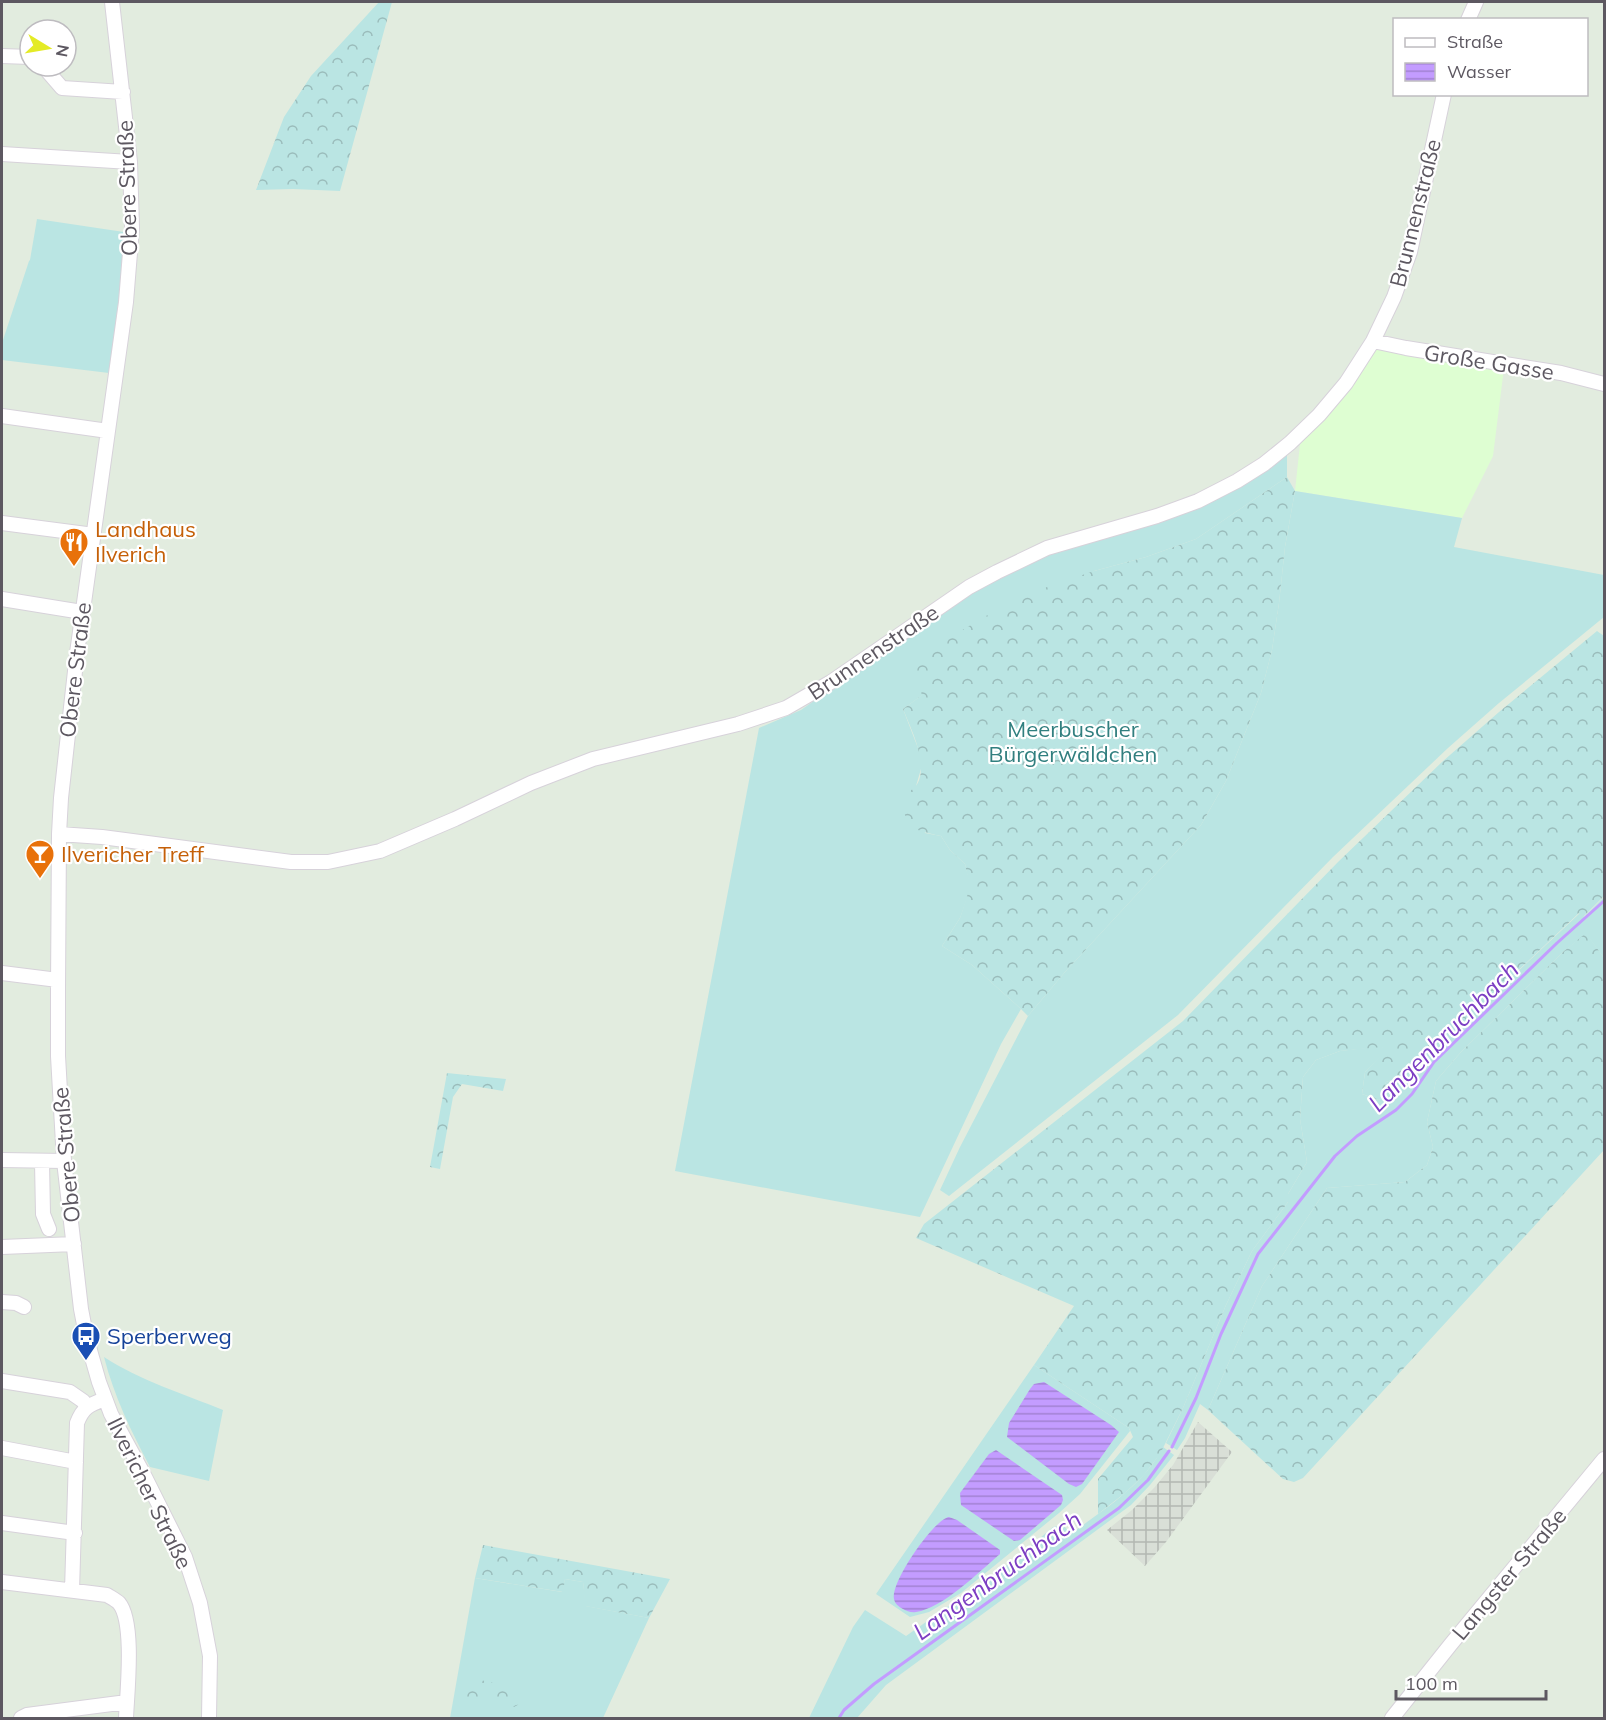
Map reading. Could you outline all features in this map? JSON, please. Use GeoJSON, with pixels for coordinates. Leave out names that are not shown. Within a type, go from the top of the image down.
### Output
{"type":"FeatureCollection","features":[{"type":"Feature","properties":{"kind":"street","name":"Obere Straße"},"geometry":{"type":"LineString","coordinates":[[87,1340],[81,1309],[64,1161],[58,1056],[58,834],[82,612],[129,270],[132,228],[130,162],[112,2]]}},
{"type":"Feature","properties":{"kind":"street"},"geometry":{"type":"LineString","coordinates":[[1469,18],[1476,2]]}},
{"type":"Feature","properties":{"kind":"street"},"geometry":{"type":"LineString","coordinates":[[2,56],[18,57]]}},
{"type":"Feature","properties":{"kind":"street"},"geometry":{"type":"LineString","coordinates":[[53,78],[62,88],[123,92]]}},
{"type":"Feature","properties":{"kind":"street","name":"Brunnenstraße"},"geometry":{"type":"LineString","coordinates":[[58,834],[102,837],[291,862],[328,862],[361,856],[398,845],[531,783],[593,759],[738,724],[786,708],[831,682],[969,587],[997,572],[1047,549],[1157,516],[1198,501],[1237,481],[1264,464],[1319,415],[1346,383],[1373,341],[1394,297],[1410,252],[1444,96]]}},
{"type":"Feature","properties":{"kind":"street"},"geometry":{"type":"LineString","coordinates":[[2,154],[130,162]]}},
{"type":"Feature","properties":{"kind":"street","name":"Große Gasse"},"geometry":{"type":"LineString","coordinates":[[1373,341],[1561,373],[1605,384]]}},
{"type":"Feature","properties":{"kind":"street"},"geometry":{"type":"LineString","coordinates":[[2,416],[108,431]]}},
{"type":"Feature","properties":{"kind":"street"},"geometry":{"type":"LineString","coordinates":[[2,523],[93,535]]}},
{"type":"Feature","properties":{"kind":"street"},"geometry":{"type":"LineString","coordinates":[[2,599],[82,612]]}},
{"type":"Feature","properties":{"kind":"street"},"geometry":{"type":"LineString","coordinates":[[2,973],[58,980]]}},
{"type":"Feature","properties":{"kind":"street"},"geometry":{"type":"LineString","coordinates":[[2,1160],[64,1161]]}},
{"type":"Feature","properties":{"kind":"street"},"geometry":{"type":"LineString","coordinates":[[42,1162],[43,1214],[49,1229]]}},
{"type":"Feature","properties":{"kind":"street"},"geometry":{"type":"LineString","coordinates":[[2,1247],[74,1244]]}},
{"type":"Feature","properties":{"kind":"street"},"geometry":{"type":"LineString","coordinates":[[2,1302],[16,1303],[24,1307]]}},
{"type":"Feature","properties":{"kind":"street","name":"Ilvericher Straße"},"geometry":{"type":"LineString","coordinates":[[87,1340],[105,1399],[185,1557],[200,1603],[210,1656],[209,1719]]}},
{"type":"Feature","properties":{"kind":"street"},"geometry":{"type":"LineString","coordinates":[[2,1381],[70,1392],[83,1401],[87,1407]]}},
{"type":"Feature","properties":{"kind":"street"},"geometry":{"type":"LineString","coordinates":[[72,1591],[77,1423],[81,1413],[90,1404],[105,1399]]}},
{"type":"Feature","properties":{"kind":"street"},"geometry":{"type":"LineString","coordinates":[[2,1448],[76,1462]]}},
{"type":"Feature","properties":{"kind":"street","name":"Langster Straße"},"geometry":{"type":"LineString","coordinates":[[1392,1719],[1450,1644],[1605,1459]]}},
{"type":"Feature","properties":{"kind":"street"},"geometry":{"type":"LineString","coordinates":[[2,1523],[75,1533]]}},
{"type":"Feature","properties":{"kind":"street"},"geometry":{"type":"LineString","coordinates":[[2,1582],[107,1595],[119,1603],[125,1617],[128,1634],[126,1719]]}},
{"type":"Feature","properties":{"kind":"street"},"geometry":{"type":"LineString","coordinates":[[21,1719],[27,1715],[127,1702]]}},
{"type":"Feature","properties":{"kind":"shaded area"},"geometry":{"type":"Polygon","coordinates":[[[1376,348],[1504,368],[1493,456],[1462,518],[1295,491],[1300,444],[1351,386],[1376,348]]]}},
{"type":"Feature","properties":{"kind":"shaded area"},"geometry":{"type":"Polygon","coordinates":[[[1198,1422],[1232,1452],[1166,1542],[1145,1566],[1107,1530],[1154,1488],[1173,1465],[1198,1422]]]}},
{"type":"Feature","properties":{"kind":"green space"},"geometry":{"type":"Polygon","coordinates":[[[379,2],[392,2],[340,191],[256,190],[284,117],[311,76],[379,2]]]}},
{"type":"Feature","properties":{"kind":"green space"},"geometry":{"type":"Polygon","coordinates":[[[37,219],[124,232],[120,289],[109,373],[2,360],[2,340],[30,260],[37,219]]]}},
{"type":"Feature","properties":{"kind":"green space"},"geometry":{"type":"Polygon","coordinates":[[[1287,452],[1287,477],[1196,539],[1146,557],[1094,571],[903,709],[921,756],[921,769],[916,786],[925,833],[941,836],[950,850],[965,864],[971,887],[960,918],[942,946],[972,965],[1021,1009],[1001,1044],[920,1217],[675,1171],[759,728],[801,710],[994,579],[1058,551],[1119,534],[1201,506],[1287,452]]]}},
{"type":"Feature","properties":{"kind":"green space","name":"Meerbuscher Bürgerwäldchen"},"geometry":{"type":"Polygon","coordinates":[[[1287,477],[1295,491],[1285,547],[1272,650],[1261,693],[1226,781],[1201,825],[1065,972],[1028,1016],[972,965],[942,946],[960,918],[970,887],[965,864],[950,850],[941,836],[923,832],[911,826],[905,814],[903,795],[915,787],[921,770],[915,737],[903,709],[922,695],[914,671],[944,641],[991,613],[1047,587],[1146,557],[1196,539],[1287,477]]]}},
{"type":"Feature","properties":{"kind":"green space"},"geometry":{"type":"Polygon","coordinates":[[[1295,491],[1462,518],[1454,547],[1604,575],[1604,617],[1448,748],[1333,857],[1178,1015],[949,1196],[940,1190],[1028,1016],[1065,972],[1201,825],[1226,781],[1261,693],[1272,650],[1285,547],[1295,491]]]}},
{"type":"Feature","properties":{"kind":"green space"},"geometry":{"type":"Polygon","coordinates":[[[1597,631],[1604,636],[1604,896],[1583,917],[1579,913],[1422,1062],[1405,1074],[1386,1082],[1382,1098],[1379,1100],[1362,1094],[1365,1072],[1384,1052],[1382,1047],[1340,1051],[1316,1060],[1303,1077],[1300,1119],[1307,1162],[1288,1194],[1288,1202],[1252,1251],[1226,1305],[1183,1408],[1160,1454],[1144,1475],[1098,1514],[1098,1479],[1133,1437],[1129,1428],[1034,1365],[1074,1306],[916,1238],[924,1224],[1183,1021],[1338,862],[1442,762],[1597,631]]]}},
{"type":"Feature","properties":{"kind":"green space"},"geometry":{"type":"Polygon","coordinates":[[[1604,897],[1604,958],[1586,934],[1563,952],[1461,1052],[1436,1081],[1427,1122],[1433,1147],[1427,1165],[1405,1182],[1327,1188],[1262,1286],[1208,1410],[1200,1404],[1177,1450],[1166,1443],[1252,1251],[1288,1202],[1288,1194],[1307,1162],[1300,1119],[1303,1077],[1316,1060],[1340,1051],[1382,1046],[1385,1052],[1365,1072],[1362,1094],[1379,1100],[1386,1082],[1405,1074],[1422,1062],[1580,913],[1584,917],[1604,897]]]}},
{"type":"Feature","properties":{"kind":"green space"},"geometry":{"type":"Polygon","coordinates":[[[1586,933],[1604,958],[1604,1150],[1303,1478],[1294,1482],[1283,1479],[1208,1410],[1262,1286],[1327,1188],[1405,1182],[1427,1165],[1433,1147],[1427,1122],[1436,1081],[1461,1052],[1563,952],[1586,933]]]}},
{"type":"Feature","properties":{"kind":"green space"},"geometry":{"type":"Polygon","coordinates":[[[447,1073],[506,1079],[503,1091],[462,1084],[453,1097],[440,1169],[430,1167],[447,1073]]]}},
{"type":"Feature","properties":{"kind":"green space"},"geometry":{"type":"Polygon","coordinates":[[[104,1357],[147,1380],[223,1410],[209,1481],[150,1467],[124,1413],[104,1357]]]}},
{"type":"Feature","properties":{"kind":"green space"},"geometry":{"type":"Polygon","coordinates":[[[1034,1365],[1129,1428],[1130,1431],[1080,1494],[1059,1513],[961,1593],[929,1612],[910,1617],[876,1594],[1034,1365]]]}},
{"type":"Feature","properties":{"kind":"green space"},"geometry":{"type":"Polygon","coordinates":[[[1163,1447],[1174,1455],[1131,1505],[886,1685],[857,1718],[809,1718],[853,1627],[865,1610],[906,1636],[1013,1561],[1053,1527],[1063,1525],[1071,1534],[1097,1515],[1134,1485],[1155,1461],[1163,1447]]]}},
{"type":"Feature","properties":{"kind":"green space"},"geometry":{"type":"Polygon","coordinates":[[[483,1545],[670,1579],[649,1618],[585,1606],[583,1582],[565,1579],[563,1592],[475,1578],[483,1545]]]}},
{"type":"Feature","properties":{"kind":"green space"},"geometry":{"type":"Polygon","coordinates":[[[475,1578],[562,1592],[565,1579],[583,1582],[586,1606],[649,1618],[603,1718],[450,1718],[475,1578]]]}},
{"type":"Feature","properties":{"kind":"green space"},"geometry":{"type":"Polygon","coordinates":[[[468,1677],[527,1691],[523,1702],[514,1707],[464,1700],[468,1677]]]}},
{"type":"Feature","properties":{"kind":"water"},"geometry":{"type":"Polygon","coordinates":[[[1044,1382],[1119,1432],[1082,1484],[1076,1487],[1007,1437],[1009,1423],[1030,1389],[1034,1384],[1044,1382]]]}},
{"type":"Feature","properties":{"kind":"water"},"geometry":{"type":"Polygon","coordinates":[[[996,1450],[1062,1495],[1061,1505],[1020,1540],[1014,1541],[961,1505],[960,1493],[989,1454],[996,1450]]]}},
{"type":"Feature","properties":{"kind":"water"},"geometry":{"type":"Polygon","coordinates":[[[949,1517],[957,1520],[1000,1550],[1000,1554],[938,1604],[916,1612],[905,1610],[897,1605],[894,1599],[905,1567],[933,1529],[949,1517]]]}},
{"type":"Feature","properties":{"kind":"waterway","name":"Langenbruchbach"},"geometry":{"type":"LineString","coordinates":[[1172,1447],[1196,1398],[1221,1334],[1258,1254],[1335,1156],[1357,1136],[1396,1110],[1412,1094],[1434,1062],[1557,943],[1604,901]]}},
{"type":"Feature","properties":{"kind":"waterway","name":"Langenbruchbach"},"geometry":{"type":"LineString","coordinates":[[839,1718],[844,1710],[874,1684],[1119,1508],[1148,1480],[1169,1451]]}},
{"type":"Feature","properties":{"kind":"place","name":"Landhaus Ilverich"},"geometry":{"type":"Point","coordinates":[74,568]}},
{"type":"Feature","properties":{"kind":"place","name":"Ilvericher Treff"},"geometry":{"type":"Point","coordinates":[40,880]}},
{"type":"Feature","properties":{"kind":"place","name":"Sperberweg"},"geometry":{"type":"Point","coordinates":[86,1362]}}]}
